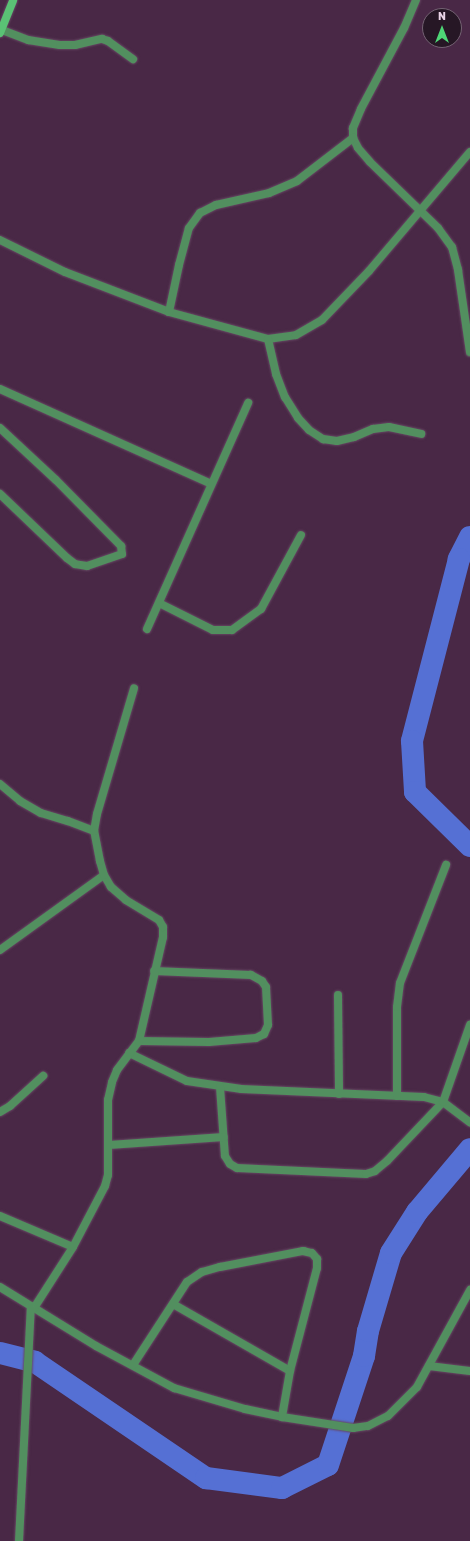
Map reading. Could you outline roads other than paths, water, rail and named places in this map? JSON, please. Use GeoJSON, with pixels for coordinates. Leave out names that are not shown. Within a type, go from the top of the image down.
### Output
{"type":"FeatureCollection","features":[{"type":"Feature","properties":{"kind":"main road"},"geometry":{"type":"LineString","coordinates":[[1,31],[13,0]]}},
{"type":"Feature","properties":{"kind":"street"},"geometry":{"type":"LineString","coordinates":[[416,0],[404,28],[361,109],[353,128],[353,138],[358,148],[370,162],[438,228],[452,247],[460,278],[470,352]]}},
{"type":"Feature","properties":{"kind":"street"},"geometry":{"type":"LineString","coordinates":[[1,31],[28,40],[60,45],[75,45],[102,39],[108,41],[133,59]]}},
{"type":"Feature","properties":{"kind":"street"},"geometry":{"type":"LineString","coordinates":[[169,312],[189,228],[200,213],[216,205],[269,193],[297,181],[353,138]]}},
{"type":"Feature","properties":{"kind":"street"},"geometry":{"type":"LineString","coordinates":[[0,240],[65,272],[169,312],[268,339],[296,336],[322,320],[369,271],[470,152]]}},
{"type":"Feature","properties":{"kind":"street"},"geometry":{"type":"LineString","coordinates":[[268,339],[276,374],[285,397],[298,418],[309,430],[323,439],[337,441],[354,437],[373,429],[389,427],[421,434]]}},
{"type":"Feature","properties":{"kind":"street"},"geometry":{"type":"LineString","coordinates":[[0,389],[210,484]]}},
{"type":"Feature","properties":{"kind":"street"},"geometry":{"type":"LineString","coordinates":[[147,629],[210,484],[248,403]]}},
{"type":"Feature","properties":{"kind":"street"},"geometry":{"type":"LineString","coordinates":[[0,428],[56,480],[115,540],[123,550],[122,554],[87,566],[75,564],[66,558],[0,494]]}},
{"type":"Feature","properties":{"kind":"street"},"geometry":{"type":"LineString","coordinates":[[159,603],[212,630],[232,630],[262,609],[301,535]]}},
{"type":"Feature","properties":{"kind":"street"},"geometry":{"type":"LineString","coordinates":[[19,1541],[32,1307],[73,1247],[105,1186],[108,1175],[108,1100],[117,1070],[138,1041],[163,937],[163,927],[159,920],[126,900],[116,891],[104,875],[94,831],[97,814],[134,688]]}},
{"type":"Feature","properties":{"kind":"street"},"geometry":{"type":"LineString","coordinates":[[0,784],[20,801],[41,813],[94,831]]}},
{"type":"Feature","properties":{"kind":"street"},"geometry":{"type":"LineString","coordinates":[[397,1096],[397,1006],[400,983],[446,865]]}},
{"type":"Feature","properties":{"kind":"street"},"geometry":{"type":"LineString","coordinates":[[0,950],[104,875]]}},
{"type":"Feature","properties":{"kind":"street"},"geometry":{"type":"LineString","coordinates":[[138,1041],[209,1042],[256,1038],[264,1034],[268,1025],[266,987],[262,981],[252,975],[154,971]]}},
{"type":"Feature","properties":{"kind":"street"},"geometry":{"type":"LineString","coordinates":[[338,995],[339,1094]]}},
{"type":"Feature","properties":{"kind":"street"},"geometry":{"type":"LineString","coordinates":[[220,1087],[226,1156],[230,1164],[237,1168],[366,1174],[375,1170],[387,1161],[443,1102],[470,1025]]}},
{"type":"Feature","properties":{"kind":"street"},"geometry":{"type":"LineString","coordinates":[[129,1053],[187,1081],[241,1090],[424,1097],[443,1102],[470,1122]]}},
{"type":"Feature","properties":{"kind":"street"},"geometry":{"type":"LineString","coordinates":[[0,1112],[10,1106],[44,1076]]}},
{"type":"Feature","properties":{"kind":"street"},"geometry":{"type":"LineString","coordinates":[[109,1145],[224,1136]]}},
{"type":"Feature","properties":{"kind":"street"},"geometry":{"type":"LineString","coordinates":[[0,1216],[73,1247]]}},
{"type":"Feature","properties":{"kind":"street"},"geometry":{"type":"LineString","coordinates":[[133,1366],[186,1282],[202,1272],[220,1266],[303,1251],[312,1254],[317,1259],[317,1268],[290,1371],[282,1417]]}},
{"type":"Feature","properties":{"kind":"street"},"geometry":{"type":"LineString","coordinates":[[0,1287],[96,1346],[174,1388],[245,1409],[282,1417],[353,1428],[368,1426],[388,1416],[417,1387],[470,1290]]}},
{"type":"Feature","properties":{"kind":"street"},"geometry":{"type":"LineString","coordinates":[[173,1304],[290,1371]]}},
{"type":"Feature","properties":{"kind":"street"},"geometry":{"type":"LineString","coordinates":[[428,1366],[470,1371]]}},
{"type":"Feature","properties":{"kind":"waterway"},"geometry":{"type":"LineString","coordinates":[[470,537],[459,559],[412,741],[415,792],[470,846]]}},
{"type":"Feature","properties":{"kind":"waterway"},"geometry":{"type":"LineString","coordinates":[[0,1353],[35,1362],[206,1478],[282,1488],[328,1465],[364,1356],[368,1331],[391,1253],[417,1212],[470,1149]]}}]}
